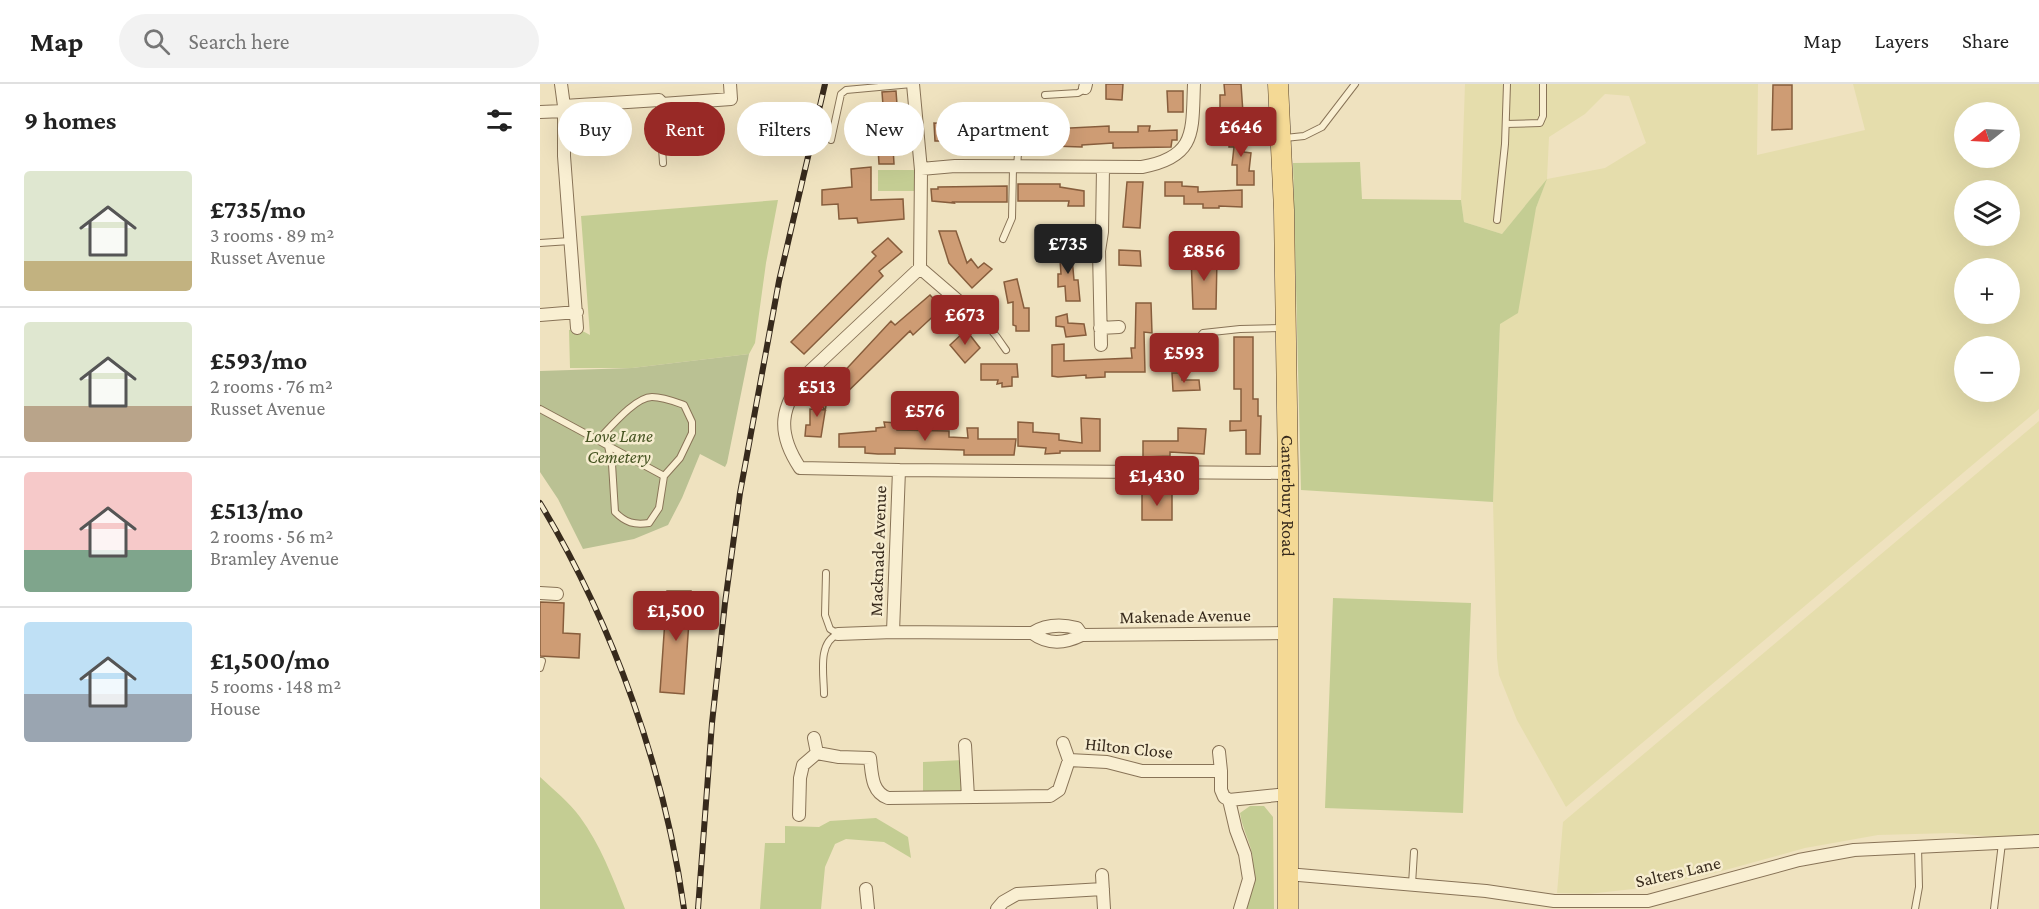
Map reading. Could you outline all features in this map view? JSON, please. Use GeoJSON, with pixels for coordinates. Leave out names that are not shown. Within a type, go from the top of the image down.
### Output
{"type":"FeatureCollection","features":[{"type":"Feature","properties":{"kind":"main road","name":"Canterbury Road"},"geometry":{"type":"LineString","coordinates":[[1278,84],[1288,473],[1288,909]]}},
{"type":"Feature","properties":{"kind":"street"},"geometry":{"type":"LineString","coordinates":[[561,84],[563,102]]}},
{"type":"Feature","properties":{"kind":"street"},"geometry":{"type":"LineString","coordinates":[[632,102],[659,100],[662,104],[731,99],[730,84]]}},
{"type":"Feature","properties":{"kind":"street"},"geometry":{"type":"LineString","coordinates":[[913,84],[921,169],[920,268],[807,374],[794,390],[785,417],[785,434],[789,451],[800,468],[1288,473]]}},
{"type":"Feature","properties":{"kind":"street"},"geometry":{"type":"LineString","coordinates":[[921,169],[955,166],[1103,168],[1142,167],[1158,164],[1170,160],[1183,149],[1189,139],[1194,84]]}},
{"type":"Feature","properties":{"kind":"street"},"geometry":{"type":"LineString","coordinates":[[540,112],[558,109]]}},
{"type":"Feature","properties":{"kind":"street"},"geometry":{"type":"LineString","coordinates":[[564,156],[577,328]]}},
{"type":"Feature","properties":{"kind":"street"},"geometry":{"type":"LineString","coordinates":[[1101,345],[1099,251],[1102,232],[1103,168]]}},
{"type":"Feature","properties":{"kind":"street"},"geometry":{"type":"LineString","coordinates":[[920,268],[963,305]]}},
{"type":"Feature","properties":{"kind":"street"},"geometry":{"type":"LineString","coordinates":[[540,315],[577,312]]}},
{"type":"Feature","properties":{"kind":"street"},"geometry":{"type":"LineString","coordinates":[[1100,328],[1119,327]]}},
{"type":"Feature","properties":{"kind":"street","name":"Macknade Avenue"},"geometry":{"type":"LineString","coordinates":[[893,632],[899,470]]}},
{"type":"Feature","properties":{"kind":"street"},"geometry":{"type":"LineString","coordinates":[[540,593],[556,594]]}},
{"type":"Feature","properties":{"kind":"street","name":"Makenade Avenue"},"geometry":{"type":"LineString","coordinates":[[838,634],[1032,633],[1042,640],[1062,643],[1082,636],[1288,633]]}},
{"type":"Feature","properties":{"kind":"street"},"geometry":{"type":"LineString","coordinates":[[799,816],[800,778],[803,765],[817,753],[814,738]]}},
{"type":"Feature","properties":{"kind":"street","name":"Hilton Close"},"geometry":{"type":"LineString","coordinates":[[817,753],[839,757],[870,754],[873,781],[881,796],[888,798],[1050,796],[1059,790],[1069,760],[1063,743]]}},
{"type":"Feature","properties":{"kind":"street"},"geometry":{"type":"LineString","coordinates":[[965,746],[968,797]]}},
{"type":"Feature","properties":{"kind":"street"},"geometry":{"type":"LineString","coordinates":[[1219,752],[1221,790],[1224,797],[1229,800],[1288,794]]}},
{"type":"Feature","properties":{"kind":"street","name":"Hilton Close"},"geometry":{"type":"LineString","coordinates":[[1069,760],[1107,762],[1142,771],[1221,771]]}},
{"type":"Feature","properties":{"kind":"street"},"geometry":{"type":"LineString","coordinates":[[1229,800],[1236,830],[1245,854],[1249,879],[1240,909]]}},
{"type":"Feature","properties":{"kind":"street","name":"Salters Lane"},"geometry":{"type":"LineString","coordinates":[[1287,874],[1486,891],[1554,901],[1648,900],[1799,860],[1854,850],[2039,841]]}},
{"type":"Feature","properties":{"kind":"street"},"geometry":{"type":"LineString","coordinates":[[1102,875],[1104,909]]}},
{"type":"Feature","properties":{"kind":"street"},"geometry":{"type":"LineString","coordinates":[[866,889],[868,909]]}},
{"type":"Feature","properties":{"kind":"street"},"geometry":{"type":"LineString","coordinates":[[997,909],[1003,902],[1017,894],[1102,889]]}},
{"type":"Feature","properties":{"kind":"lane"},"geometry":{"type":"LineString","coordinates":[[832,135],[841,94],[846,90],[913,84]]}},
{"type":"Feature","properties":{"kind":"lane"},"geometry":{"type":"LineString","coordinates":[[1281,139],[1304,136],[1322,127],[1355,84]]}},
{"type":"Feature","properties":{"kind":"lane"},"geometry":{"type":"LineString","coordinates":[[1497,220],[1506,124],[1507,84]]}},
{"type":"Feature","properties":{"kind":"lane"},"geometry":{"type":"LineString","coordinates":[[1506,124],[1540,123],[1543,116],[1543,84]]}},
{"type":"Feature","properties":{"kind":"lane"},"geometry":{"type":"LineString","coordinates":[[1045,95],[1078,93],[1085,86]]}},
{"type":"Feature","properties":{"kind":"lane"},"geometry":{"type":"LineString","coordinates":[[659,100],[663,163]]}},
{"type":"Feature","properties":{"kind":"lane"},"geometry":{"type":"LineString","coordinates":[[1003,239],[1012,218],[1016,156]]}},
{"type":"Feature","properties":{"kind":"lane"},"geometry":{"type":"LineString","coordinates":[[540,243],[570,241]]}},
{"type":"Feature","properties":{"kind":"lane"},"geometry":{"type":"LineString","coordinates":[[963,305],[978,315],[994,332],[1006,350]]}},
{"type":"Feature","properties":{"kind":"lane"},"geometry":{"type":"LineString","coordinates":[[1174,368],[1185,365],[1193,345],[1203,333],[1286,328]]}},
{"type":"Feature","properties":{"kind":"lane"},"geometry":{"type":"LineString","coordinates":[[598,440],[641,399],[650,396],[665,398],[684,405],[692,422],[692,433],[680,458],[664,476],[660,508],[649,523],[628,523],[615,512],[612,464],[608,446]]}},
{"type":"Feature","properties":{"kind":"lane"},"geometry":{"type":"LineString","coordinates":[[540,409],[664,476]]}},
{"type":"Feature","properties":{"kind":"lane"},"geometry":{"type":"LineString","coordinates":[[826,573],[825,615],[830,629],[838,634]]}},
{"type":"Feature","properties":{"kind":"lane"},"geometry":{"type":"LineString","coordinates":[[824,694],[825,646],[830,637],[838,634]]}},
{"type":"Feature","properties":{"kind":"lane"},"geometry":{"type":"LineString","coordinates":[[540,661],[542,661],[540,668]]}},
{"type":"Feature","properties":{"kind":"lane"},"geometry":{"type":"LineString","coordinates":[[1994,909],[2002,843]]}},
{"type":"Feature","properties":{"kind":"lane"},"geometry":{"type":"LineString","coordinates":[[1915,909],[1919,887],[1918,846]]}},
{"type":"Feature","properties":{"kind":"lane"},"geometry":{"type":"LineString","coordinates":[[1412,885],[1414,852]]}},
{"type":"Feature","properties":{"kind":"shaded area"},"geometry":{"type":"Polygon","coordinates":[[[1465,84],[1758,84],[1757,155],[1865,130],[1853,84],[2039,84],[2039,409],[1566,807],[1517,720],[1499,675],[1497,658],[1493,502],[1500,324],[1546,181],[1502,234],[1464,222],[1461,200],[1465,84]],[[1605,94],[1585,114],[1549,137],[1547,179],[1605,168],[1646,143],[1629,96],[1605,94]]]}},
{"type":"Feature","properties":{"kind":"shaded area"},"geometry":{"type":"Polygon","coordinates":[[[2039,421],[2039,836],[2004,838],[1952,833],[1878,835],[1805,848],[1670,883],[1588,894],[1557,893],[1563,822],[2039,421]]]}},
{"type":"Feature","properties":{"kind":"green space"},"geometry":{"type":"Polygon","coordinates":[[[1360,162],[1362,199],[1461,200],[1464,222],[1502,234],[1547,179],[1536,208],[1518,313],[1500,324],[1493,502],[1301,490],[1293,163],[1360,162]]]}},
{"type":"Feature","properties":{"kind":"green space"},"geometry":{"type":"Polygon","coordinates":[[[878,170],[917,170],[917,191],[878,191],[878,170]]]}},
{"type":"Feature","properties":{"kind":"green space"},"geometry":{"type":"Polygon","coordinates":[[[778,200],[766,263],[755,343],[749,354],[632,368],[570,368],[569,330],[577,328],[590,335],[581,216],[778,200]]]}},
{"type":"Feature","properties":{"kind":"green space","name":"Love Lane Cemetery"},"geometry":{"type":"Polygon","coordinates":[[[749,354],[725,467],[700,454],[668,525],[634,539],[583,549],[558,499],[540,472],[540,371],[632,368],[749,354]]]}},
{"type":"Feature","properties":{"kind":"green space"},"geometry":{"type":"Polygon","coordinates":[[[1333,598],[1471,603],[1463,813],[1325,808],[1333,598]]]}},
{"type":"Feature","properties":{"kind":"green space"},"geometry":{"type":"Polygon","coordinates":[[[963,760],[965,791],[923,791],[923,762],[963,760]]]}},
{"type":"Feature","properties":{"kind":"green space"},"geometry":{"type":"Polygon","coordinates":[[[540,777],[571,806],[587,827],[606,862],[625,909],[540,909],[540,777]]]}},
{"type":"Feature","properties":{"kind":"green space"},"geometry":{"type":"Polygon","coordinates":[[[1250,806],[1264,806],[1273,817],[1274,909],[1244,909],[1251,882],[1253,860],[1240,813],[1250,806]]]}},
{"type":"Feature","properties":{"kind":"green space"},"geometry":{"type":"Polygon","coordinates":[[[876,818],[908,837],[911,858],[884,842],[846,839],[835,844],[825,867],[821,909],[760,909],[765,843],[785,843],[785,826],[819,827],[830,821],[876,818]]]}},
{"type":"Feature","properties":{"kind":"building"},"geometry":{"type":"Polygon","coordinates":[[[1106,84],[1123,84],[1122,100],[1106,99],[1106,84]]]}},
{"type":"Feature","properties":{"kind":"building"},"geometry":{"type":"Polygon","coordinates":[[[1224,84],[1241,84],[1243,113],[1224,113],[1224,109],[1220,109],[1220,95],[1225,95],[1224,84]]]}},
{"type":"Feature","properties":{"kind":"building"},"geometry":{"type":"Polygon","coordinates":[[[1773,85],[1792,85],[1792,129],[1772,130],[1773,85]]]}},
{"type":"Feature","properties":{"kind":"building"},"geometry":{"type":"Polygon","coordinates":[[[896,91],[897,102],[883,102],[882,92],[896,91]]]}},
{"type":"Feature","properties":{"kind":"building"},"geometry":{"type":"Polygon","coordinates":[[[1167,91],[1183,91],[1183,112],[1168,112],[1167,91]]]}},
{"type":"Feature","properties":{"kind":"building"},"geometry":{"type":"Polygon","coordinates":[[[934,123],[936,123],[936,141],[935,141],[934,123]]]}},
{"type":"Feature","properties":{"kind":"building"},"geometry":{"type":"Polygon","coordinates":[[[1109,126],[1109,132],[1138,132],[1138,126],[1150,126],[1149,131],[1177,130],[1177,140],[1172,140],[1171,147],[1113,148],[1113,143],[1082,145],[1082,147],[1070,147],[1070,128],[1109,126]]]}},
{"type":"Feature","properties":{"kind":"building"},"geometry":{"type":"Polygon","coordinates":[[[1229,129],[1244,129],[1244,152],[1251,153],[1249,171],[1254,171],[1254,185],[1237,185],[1237,165],[1232,165],[1234,147],[1229,147],[1229,129]]]}},
{"type":"Feature","properties":{"kind":"building"},"geometry":{"type":"Polygon","coordinates":[[[878,156],[894,156],[894,164],[879,164],[878,156]]]}},
{"type":"Feature","properties":{"kind":"building"},"geometry":{"type":"Polygon","coordinates":[[[871,167],[871,200],[903,199],[904,219],[858,223],[857,218],[839,219],[838,204],[822,205],[822,190],[852,187],[851,169],[871,167]]]}},
{"type":"Feature","properties":{"kind":"building"},"geometry":{"type":"Polygon","coordinates":[[[1127,182],[1143,182],[1140,228],[1123,227],[1127,182]]]}},
{"type":"Feature","properties":{"kind":"building"},"geometry":{"type":"Polygon","coordinates":[[[1165,182],[1182,182],[1182,186],[1198,187],[1198,192],[1242,190],[1242,207],[1203,208],[1203,204],[1184,204],[1184,196],[1165,196],[1165,182]]]}},
{"type":"Feature","properties":{"kind":"building"},"geometry":{"type":"Polygon","coordinates":[[[1018,184],[1060,184],[1060,187],[1084,191],[1084,206],[1068,206],[1069,201],[1018,201],[1018,184]]]}},
{"type":"Feature","properties":{"kind":"building"},"geometry":{"type":"Polygon","coordinates":[[[1007,186],[1007,202],[932,201],[931,189],[938,189],[938,187],[1007,186]]]}},
{"type":"Feature","properties":{"kind":"building"},"geometry":{"type":"Polygon","coordinates":[[[939,231],[956,231],[967,263],[971,259],[978,268],[984,263],[992,269],[972,288],[949,263],[939,231]]]}},
{"type":"Feature","properties":{"kind":"building"},"geometry":{"type":"Polygon","coordinates":[[[888,238],[902,252],[879,271],[883,276],[804,354],[791,342],[876,256],[872,252],[888,238]]]}},
{"type":"Feature","properties":{"kind":"building"},"geometry":{"type":"Polygon","coordinates":[[[1059,246],[1071,246],[1074,280],[1078,280],[1080,301],[1066,301],[1065,286],[1058,287],[1058,274],[1061,274],[1059,246]]]}},
{"type":"Feature","properties":{"kind":"building"},"geometry":{"type":"Polygon","coordinates":[[[1119,250],[1140,251],[1141,266],[1119,265],[1119,250]]]}},
{"type":"Feature","properties":{"kind":"building"},"geometry":{"type":"Polygon","coordinates":[[[1191,256],[1217,258],[1216,309],[1193,309],[1191,256]]]}},
{"type":"Feature","properties":{"kind":"building"},"geometry":{"type":"Polygon","coordinates":[[[1017,279],[1024,308],[1029,308],[1029,331],[1016,331],[1016,326],[1013,325],[1013,302],[1008,303],[1004,282],[1017,279]]]}},
{"type":"Feature","properties":{"kind":"building"},"geometry":{"type":"Polygon","coordinates":[[[930,295],[942,308],[913,335],[910,331],[838,401],[838,378],[891,321],[895,325],[930,295]]]}},
{"type":"Feature","properties":{"kind":"building"},"geometry":{"type":"Polygon","coordinates":[[[1136,303],[1151,303],[1152,333],[1144,332],[1145,372],[1105,372],[1105,377],[1086,378],[1086,375],[1052,376],[1052,345],[1064,344],[1064,361],[1132,358],[1131,348],[1135,348],[1136,303]]]}},
{"type":"Feature","properties":{"kind":"building"},"geometry":{"type":"Polygon","coordinates":[[[1067,314],[1068,323],[1084,324],[1086,335],[1066,337],[1064,327],[1056,326],[1056,317],[1067,314]]]}},
{"type":"Feature","properties":{"kind":"building"},"geometry":{"type":"Polygon","coordinates":[[[966,330],[980,348],[965,363],[950,345],[966,330]]]}},
{"type":"Feature","properties":{"kind":"building"},"geometry":{"type":"Polygon","coordinates":[[[1234,337],[1253,337],[1253,399],[1258,399],[1258,416],[1261,416],[1260,454],[1246,454],[1246,430],[1230,431],[1230,421],[1241,421],[1241,389],[1234,389],[1234,337]]]}},
{"type":"Feature","properties":{"kind":"building"},"geometry":{"type":"Polygon","coordinates":[[[981,364],[1017,364],[1018,377],[1012,377],[1012,386],[1002,387],[1002,383],[997,384],[998,380],[981,380],[981,364]]]}},
{"type":"Feature","properties":{"kind":"building"},"geometry":{"type":"Polygon","coordinates":[[[1172,373],[1182,373],[1182,380],[1199,380],[1200,390],[1173,391],[1172,373]]]}},
{"type":"Feature","properties":{"kind":"building"},"geometry":{"type":"Polygon","coordinates":[[[829,387],[821,437],[805,436],[806,425],[810,425],[810,409],[825,410],[816,400],[829,387]]]}},
{"type":"Feature","properties":{"kind":"building"},"geometry":{"type":"Polygon","coordinates":[[[1081,418],[1100,419],[1100,451],[1060,451],[1060,453],[1045,454],[1046,448],[1018,446],[1018,422],[1033,423],[1033,432],[1059,434],[1059,440],[1082,443],[1081,418]]]}},
{"type":"Feature","properties":{"kind":"building"},"geometry":{"type":"Polygon","coordinates":[[[884,422],[897,423],[897,430],[949,431],[949,437],[968,438],[967,428],[978,428],[978,439],[1016,439],[1014,455],[964,455],[964,450],[895,448],[895,454],[878,454],[865,453],[865,447],[839,447],[839,434],[876,431],[876,428],[885,427],[884,422]]]}},
{"type":"Feature","properties":{"kind":"building"},"geometry":{"type":"Polygon","coordinates":[[[1178,428],[1206,429],[1204,454],[1170,452],[1170,456],[1143,457],[1143,441],[1178,441],[1178,428]]]}},
{"type":"Feature","properties":{"kind":"building"},"geometry":{"type":"Polygon","coordinates":[[[1142,494],[1172,494],[1172,520],[1142,520],[1142,494]]]}},
{"type":"Feature","properties":{"kind":"building"},"geometry":{"type":"Polygon","coordinates":[[[667,591],[691,591],[684,694],[660,692],[667,591]]]}},
{"type":"Feature","properties":{"kind":"building"},"geometry":{"type":"Polygon","coordinates":[[[540,602],[564,603],[563,633],[580,634],[579,658],[540,656],[540,602]]]}},
{"type":"Feature","properties":{"kind":"railway"},"geometry":{"type":"LineString","coordinates":[[698,909],[712,723],[740,493],[779,281],[825,84]]}},
{"type":"Feature","properties":{"kind":"railway"},"geometry":{"type":"LineString","coordinates":[[540,503],[591,598],[632,699],[664,804],[684,909]]}}]}
